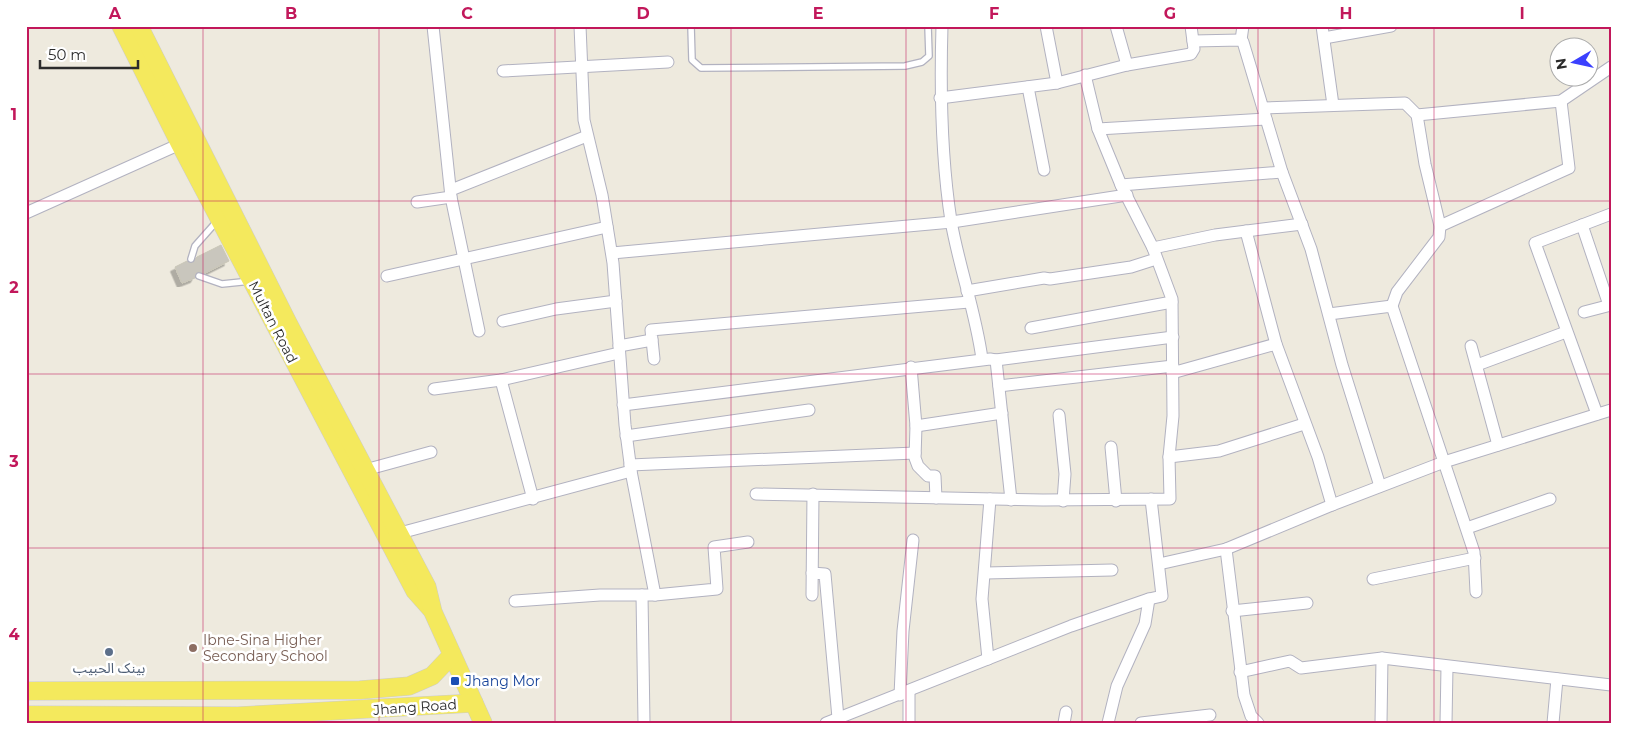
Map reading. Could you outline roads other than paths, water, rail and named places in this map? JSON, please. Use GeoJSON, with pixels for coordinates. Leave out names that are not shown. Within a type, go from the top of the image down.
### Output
{"type":"FeatureCollection","features":[{"type":"Feature","properties":{"kind":"main road","name":"Multan Road"},"geometry":{"type":"LineString","coordinates":[[121,26],[219,219],[415,591],[433,612]]}},
{"type":"Feature","properties":{"kind":"main road","name":"Multan Road"},"geometry":{"type":"LineString","coordinates":[[139,26],[288,323],[427,587],[433,612],[483,723]]}},
{"type":"Feature","properties":{"kind":"main road","name":"Jhang Road"},"geometry":{"type":"LineString","coordinates":[[26,691],[360,690],[399,687],[409,686],[432,676],[452,655]]}},
{"type":"Feature","properties":{"kind":"main road","name":"Jhang Road"},"geometry":{"type":"LineString","coordinates":[[26,715],[58,719],[238,716],[474,703]]}},
{"type":"Feature","properties":{"kind":"street"},"geometry":{"type":"LineString","coordinates":[[433,26],[451,193],[479,331]]}},
{"type":"Feature","properties":{"kind":"street"},"geometry":{"type":"LineString","coordinates":[[580,26],[584,120],[602,195],[612,253],[626,436],[656,595]]}},
{"type":"Feature","properties":{"kind":"street"},"geometry":{"type":"LineString","coordinates":[[942,26],[940,98],[945,169],[952,222],[982,359]]}},
{"type":"Feature","properties":{"kind":"street"},"geometry":{"type":"LineString","coordinates":[[1046,26],[1057,83]]}},
{"type":"Feature","properties":{"kind":"street"},"geometry":{"type":"LineString","coordinates":[[1116,26],[1127,65]]}},
{"type":"Feature","properties":{"kind":"street"},"geometry":{"type":"LineString","coordinates":[[940,98],[1057,83],[1084,74],[1191,54],[1194,49],[1191,26]]}},
{"type":"Feature","properties":{"kind":"street"},"geometry":{"type":"LineString","coordinates":[[1243,26],[1241,40],[1245,47],[1282,172],[1302,224],[1380,486]]}},
{"type":"Feature","properties":{"kind":"street"},"geometry":{"type":"LineString","coordinates":[[1334,105],[1323,32],[1391,26]]}},
{"type":"Feature","properties":{"kind":"street"},"geometry":{"type":"LineString","coordinates":[[1193,41],[1241,40]]}},
{"type":"Feature","properties":{"kind":"street"},"geometry":{"type":"LineString","coordinates":[[503,71],[668,62]]}},
{"type":"Feature","properties":{"kind":"street"},"geometry":{"type":"LineString","coordinates":[[1417,115],[1561,101],[1611,67]]}},
{"type":"Feature","properties":{"kind":"street"},"geometry":{"type":"LineString","coordinates":[[756,494],[1063,501],[1170,499],[1169,457],[1173,416],[1172,369],[1174,337],[1172,302],[1155,253],[1124,190],[1098,129],[1084,74]]}},
{"type":"Feature","properties":{"kind":"street"},"geometry":{"type":"LineString","coordinates":[[1028,87],[1044,170]]}},
{"type":"Feature","properties":{"kind":"street"},"geometry":{"type":"LineString","coordinates":[[1440,226],[1569,168],[1561,101]]}},
{"type":"Feature","properties":{"kind":"street"},"geometry":{"type":"LineString","coordinates":[[1098,129],[1264,114],[1334,105],[1405,103],[1417,115],[1425,164],[1440,226],[1439,238],[1397,292],[1392,306],[1467,528],[1475,558],[1476,592]]}},
{"type":"Feature","properties":{"kind":"street"},"geometry":{"type":"LineString","coordinates":[[417,202],[451,193],[587,136]]}},
{"type":"Feature","properties":{"kind":"street"},"geometry":{"type":"LineString","coordinates":[[26,213],[180,144]]}},
{"type":"Feature","properties":{"kind":"street"},"geometry":{"type":"LineString","coordinates":[[612,253],[952,222],[1124,190],[1282,172]]}},
{"type":"Feature","properties":{"kind":"street"},"geometry":{"type":"LineString","coordinates":[[1597,414],[1535,243],[1611,214]]}},
{"type":"Feature","properties":{"kind":"street"},"geometry":{"type":"LineString","coordinates":[[654,359],[650,330],[968,297],[1044,278],[1050,279],[1131,267],[1155,253],[1246,231],[1302,224]]}},
{"type":"Feature","properties":{"kind":"street"},"geometry":{"type":"LineString","coordinates":[[1582,224],[1610,305],[1584,312]]}},
{"type":"Feature","properties":{"kind":"street"},"geometry":{"type":"LineString","coordinates":[[387,276],[607,227]]}},
{"type":"Feature","properties":{"kind":"street"},"geometry":{"type":"LineString","coordinates":[[1246,231],[1276,344],[1304,424],[1318,457],[1332,505]]}},
{"type":"Feature","properties":{"kind":"street"},"geometry":{"type":"LineString","coordinates":[[503,321],[556,309],[616,301]]}},
{"type":"Feature","properties":{"kind":"street"},"geometry":{"type":"LineString","coordinates":[[1031,328],[1172,302]]}},
{"type":"Feature","properties":{"kind":"street"},"geometry":{"type":"LineString","coordinates":[[1329,314],[1392,306]]}},
{"type":"Feature","properties":{"kind":"street"},"geometry":{"type":"LineString","coordinates":[[1477,364],[1566,332]]}},
{"type":"Feature","properties":{"kind":"street"},"geometry":{"type":"LineString","coordinates":[[623,405],[910,367],[982,359],[996,360],[1174,337]]}},
{"type":"Feature","properties":{"kind":"street"},"geometry":{"type":"LineString","coordinates":[[434,389],[501,380],[652,340]]}},
{"type":"Feature","properties":{"kind":"street"},"geometry":{"type":"LineString","coordinates":[[999,386],[1172,369],[1276,344]]}},
{"type":"Feature","properties":{"kind":"street"},"geometry":{"type":"LineString","coordinates":[[1471,346],[1498,445]]}},
{"type":"Feature","properties":{"kind":"street"},"geometry":{"type":"LineString","coordinates":[[996,360],[1011,500]]}},
{"type":"Feature","properties":{"kind":"street"},"geometry":{"type":"LineString","coordinates":[[910,367],[916,426],[915,453],[918,466],[928,476],[935,476],[936,498]]}},
{"type":"Feature","properties":{"kind":"street"},"geometry":{"type":"LineString","coordinates":[[501,380],[533,499]]}},
{"type":"Feature","properties":{"kind":"street"},"geometry":{"type":"LineString","coordinates":[[626,436],[809,410]]}},
{"type":"Feature","properties":{"kind":"street"},"geometry":{"type":"LineString","coordinates":[[1159,564],[1226,549],[1332,505],[1444,462],[1611,410]]}},
{"type":"Feature","properties":{"kind":"street"},"geometry":{"type":"LineString","coordinates":[[916,426],[1002,413]]}},
{"type":"Feature","properties":{"kind":"street"},"geometry":{"type":"LineString","coordinates":[[1060,415],[1065,474],[1063,501]]}},
{"type":"Feature","properties":{"kind":"street"},"geometry":{"type":"LineString","coordinates":[[1169,457],[1218,451],[1304,424]]}},
{"type":"Feature","properties":{"kind":"street"},"geometry":{"type":"LineString","coordinates":[[1111,447],[1116,501]]}},
{"type":"Feature","properties":{"kind":"street"},"geometry":{"type":"LineString","coordinates":[[365,470],[431,452]]}},
{"type":"Feature","properties":{"kind":"street"},"geometry":{"type":"LineString","coordinates":[[400,533],[533,499],[631,468],[915,453]]}},
{"type":"Feature","properties":{"kind":"street"},"geometry":{"type":"LineString","coordinates":[[812,594],[813,494]]}},
{"type":"Feature","properties":{"kind":"street"},"geometry":{"type":"LineString","coordinates":[[988,659],[982,600],[986,573],[990,499]]}},
{"type":"Feature","properties":{"kind":"street"},"geometry":{"type":"LineString","coordinates":[[826,723],[988,659],[1150,598],[1162,596],[1151,499]]}},
{"type":"Feature","properties":{"kind":"street"},"geometry":{"type":"LineString","coordinates":[[1467,528],[1550,499]]}},
{"type":"Feature","properties":{"kind":"street"},"geometry":{"type":"LineString","coordinates":[[909,723],[904,693],[903,631],[913,540]]}},
{"type":"Feature","properties":{"kind":"street"},"geometry":{"type":"LineString","coordinates":[[515,601],[600,594],[656,595],[717,589],[714,547],[748,542]]}},
{"type":"Feature","properties":{"kind":"street"},"geometry":{"type":"LineString","coordinates":[[1226,549],[1240,672],[1251,716],[1258,723]]}},
{"type":"Feature","properties":{"kind":"street"},"geometry":{"type":"LineString","coordinates":[[1373,579],[1475,558]]}},
{"type":"Feature","properties":{"kind":"street"},"geometry":{"type":"LineString","coordinates":[[986,573],[1112,570]]}},
{"type":"Feature","properties":{"kind":"street"},"geometry":{"type":"LineString","coordinates":[[812,573],[824,574],[838,718]]}},
{"type":"Feature","properties":{"kind":"street"},"geometry":{"type":"LineString","coordinates":[[642,595],[644,723]]}},
{"type":"Feature","properties":{"kind":"street"},"geometry":{"type":"LineString","coordinates":[[1108,723],[1117,686],[1145,624],[1150,598]]}},
{"type":"Feature","properties":{"kind":"street"},"geometry":{"type":"LineString","coordinates":[[1232,611],[1307,603]]}},
{"type":"Feature","properties":{"kind":"street"},"geometry":{"type":"LineString","coordinates":[[1240,672],[1290,662],[1300,668],[1382,658],[1611,685]]}},
{"type":"Feature","properties":{"kind":"street"},"geometry":{"type":"LineString","coordinates":[[1381,723],[1382,658]]}},
{"type":"Feature","properties":{"kind":"street"},"geometry":{"type":"LineString","coordinates":[[1446,723],[1447,666]]}},
{"type":"Feature","properties":{"kind":"street"},"geometry":{"type":"LineString","coordinates":[[1553,723],[1557,679]]}},
{"type":"Feature","properties":{"kind":"street"},"geometry":{"type":"LineString","coordinates":[[1141,723],[1210,715]]}},
{"type":"Feature","properties":{"kind":"lane"},"geometry":{"type":"LineString","coordinates":[[691,26],[692,60],[701,68],[905,66],[922,62],[929,56],[928,26]]}},
{"type":"Feature","properties":{"kind":"lane"},"geometry":{"type":"LineString","coordinates":[[191,260],[195,246],[219,219]]}},
{"type":"Feature","properties":{"kind":"lane"},"geometry":{"type":"LineString","coordinates":[[199,276],[222,284],[253,281]]}},
{"type":"Feature","properties":{"kind":"place","name":"Ibne-Sina Higher Secondary School"},"geometry":{"type":"Point","coordinates":[193,648]}},
{"type":"Feature","properties":{"kind":"place","name":"بينک الحبيب"},"geometry":{"type":"Point","coordinates":[109,652]}},
{"type":"Feature","properties":{"kind":"place","name":"Jhang Mor"},"geometry":{"type":"Point","coordinates":[455,681]}}]}
